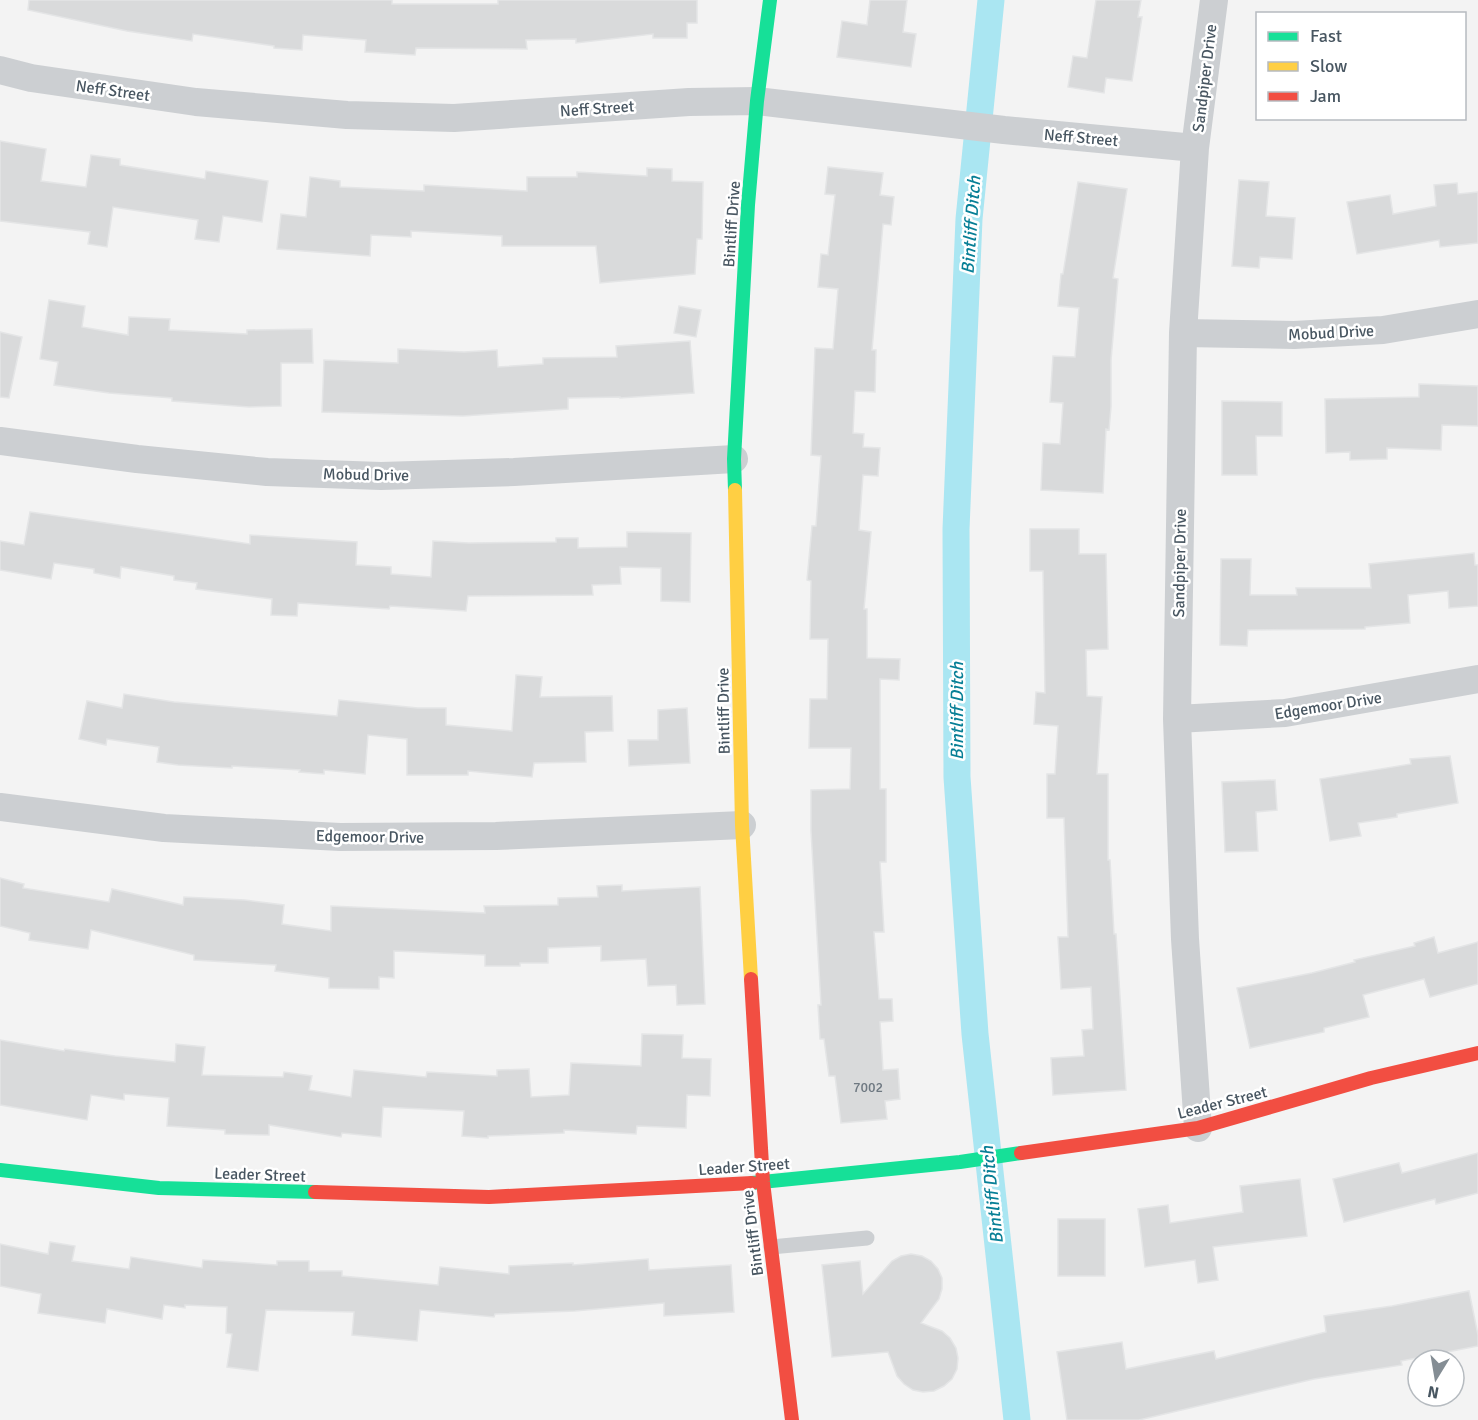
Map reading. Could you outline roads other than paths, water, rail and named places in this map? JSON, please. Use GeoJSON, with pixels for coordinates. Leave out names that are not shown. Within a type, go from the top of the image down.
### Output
{"type":"FeatureCollection","features":[{"type":"Feature","properties":{"kind":"street","name":"Bintliff Drive"},"geometry":{"type":"LineString","coordinates":[[770,0],[757,101],[734,459],[742,825],[763,1182],[792,1420]]}},
{"type":"Feature","properties":{"kind":"street","name":"Sandpiper Drive"},"geometry":{"type":"LineString","coordinates":[[1198,1128],[1185,939],[1177,719],[1183,333],[1195,148],[1214,0]]}},
{"type":"Feature","properties":{"kind":"street","name":"Neff Street"},"geometry":{"type":"LineString","coordinates":[[0,70],[31,78],[196,102],[347,115],[454,118],[689,102],[757,101],[1004,130],[1195,148]]}},
{"type":"Feature","properties":{"kind":"street","name":"Mobud Drive"},"geometry":{"type":"LineString","coordinates":[[1183,333],[1294,335],[1383,330],[1478,314]]}},
{"type":"Feature","properties":{"kind":"street","name":"Mobud Drive"},"geometry":{"type":"LineString","coordinates":[[0,441],[137,459],[256,471],[381,476],[514,472],[734,459]]}},
{"type":"Feature","properties":{"kind":"street","name":"Edgemoor Drive"},"geometry":{"type":"LineString","coordinates":[[1177,719],[1285,713],[1478,678]]}},
{"type":"Feature","properties":{"kind":"street","name":"Edgemoor Drive"},"geometry":{"type":"LineString","coordinates":[[0,807],[164,828],[340,837],[496,836],[742,825]]}},
{"type":"Feature","properties":{"kind":"street","name":"Leader Street"},"geometry":{"type":"LineString","coordinates":[[0,1170],[159,1188],[489,1197],[763,1182],[960,1162],[1198,1128],[1371,1077],[1478,1053]]}},
{"type":"Feature","properties":{"kind":"lane"},"geometry":{"type":"LineString","coordinates":[[771,1247],[867,1238]]}},
{"type":"Feature","properties":{"kind":"waterway","name":"Bintliff Ditch"},"geometry":{"type":"LineString","coordinates":[[991,0],[969,219],[956,529],[957,777],[975,1034],[1017,1420]]}}]}
